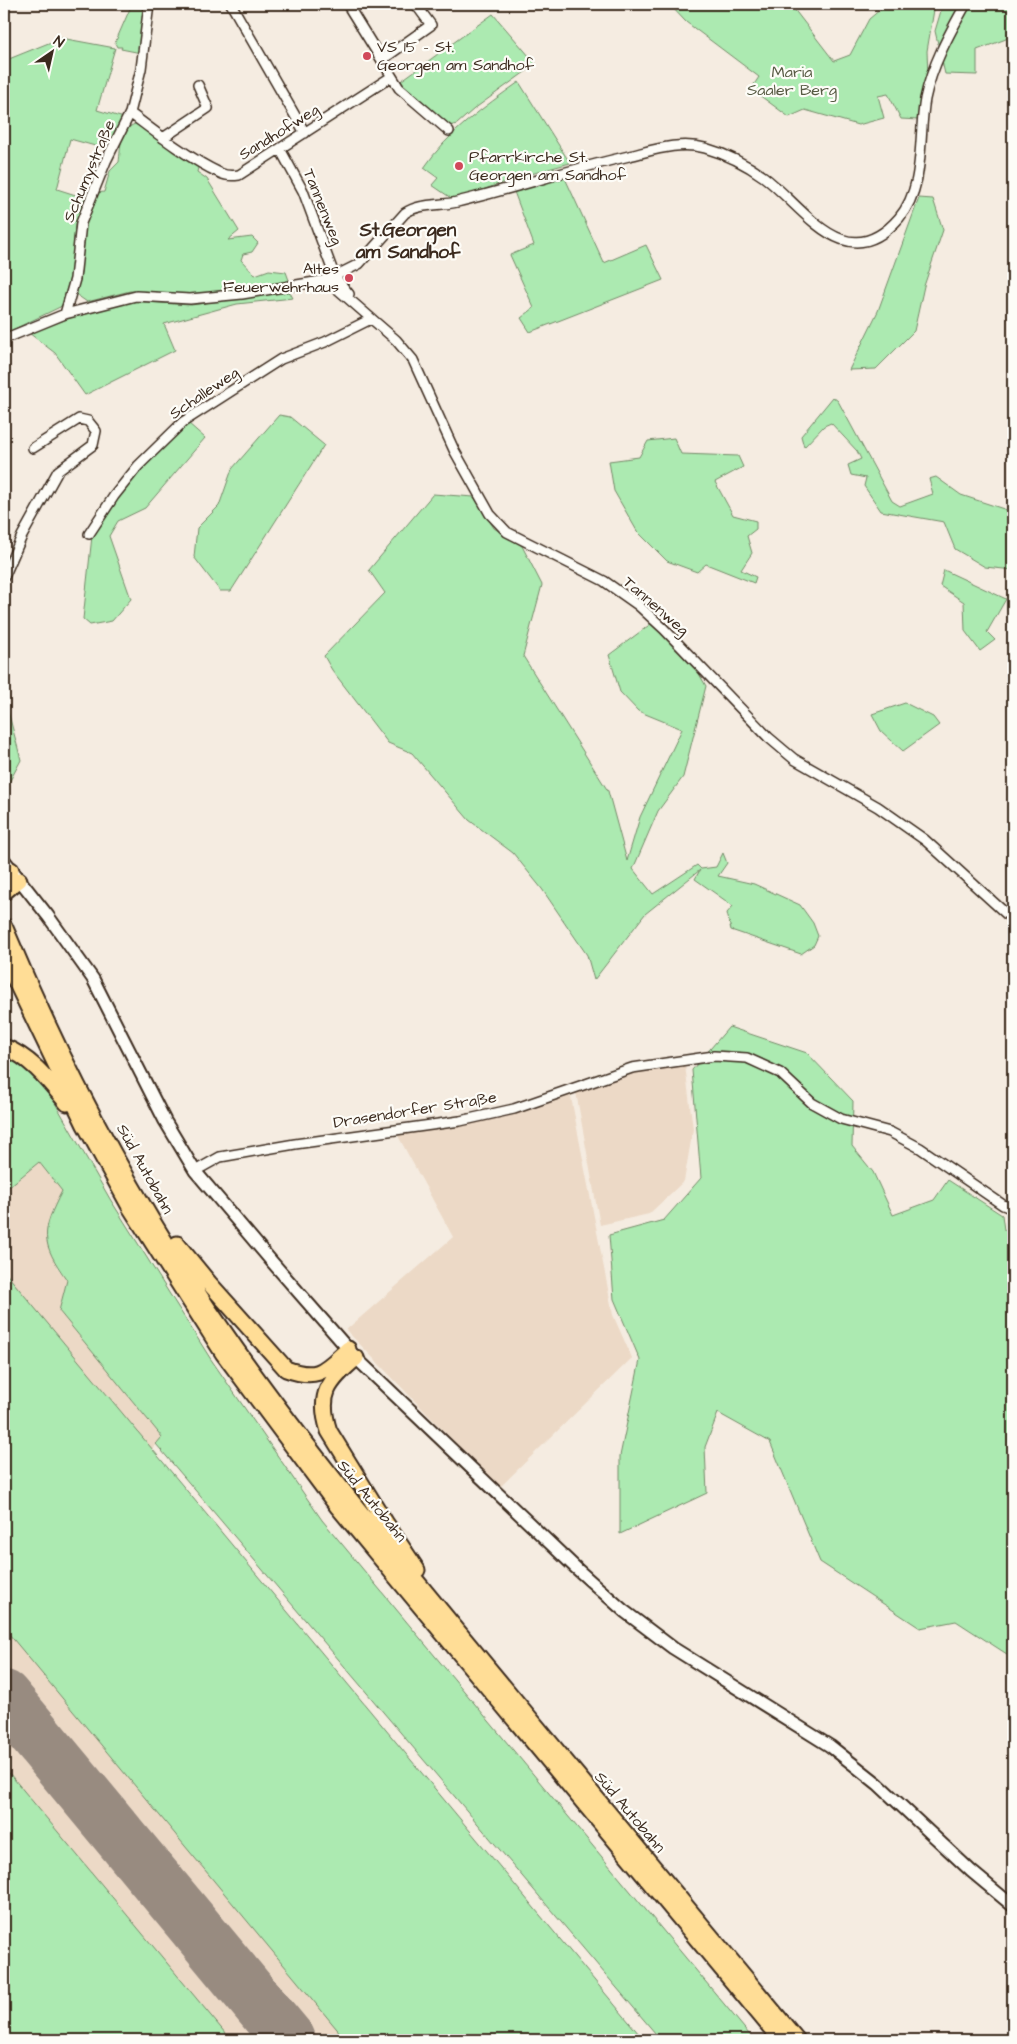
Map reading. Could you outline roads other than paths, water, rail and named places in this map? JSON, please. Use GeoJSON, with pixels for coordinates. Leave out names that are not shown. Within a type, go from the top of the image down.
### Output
{"type":"FeatureCollection","features":[{"type":"Feature","properties":{"kind":"highway"},"geometry":{"type":"LineString","coordinates":[[4,892],[10,872]]}},
{"type":"Feature","properties":{"kind":"highway","name":"Süd Autobahn"},"geometry":{"type":"LineString","coordinates":[[4,926],[67,1062],[150,1214],[228,1338],[277,1406],[347,1497],[797,2040]]}},
{"type":"Feature","properties":{"kind":"highway","name":"Süd Autobahn"},"geometry":{"type":"LineString","coordinates":[[4,956],[85,1125],[130,1207],[223,1353],[304,1464],[781,2040]]}},
{"type":"Feature","properties":{"kind":"highway"},"geometry":{"type":"LineString","coordinates":[[4,1047],[28,1061],[42,1073],[85,1125]]}},
{"type":"Feature","properties":{"kind":"highway"},"geometry":{"type":"LineString","coordinates":[[150,1214],[175,1240],[208,1282],[286,1369],[304,1376],[318,1373],[352,1353]]}},
{"type":"Feature","properties":{"kind":"highway"},"geometry":{"type":"LineString","coordinates":[[352,1353],[323,1397],[323,1414],[329,1431],[385,1522],[436,1596],[451,1624]]}},
{"type":"Feature","properties":{"kind":"main road"},"geometry":{"type":"LineString","coordinates":[[10,872],[80,958],[93,979],[165,1121],[195,1171],[273,1264],[352,1353],[577,1569],[624,1611],[673,1648],[830,1746],[878,1784],[971,1871],[1013,1906]]}},
{"type":"Feature","properties":{"kind":"street","name":"Schumystraße"},"geometry":{"type":"LineString","coordinates":[[65,314],[75,279],[81,223],[106,161],[130,113],[141,69],[149,4]]}},
{"type":"Feature","properties":{"kind":"street"},"geometry":{"type":"LineString","coordinates":[[231,4],[305,133]]}},
{"type":"Feature","properties":{"kind":"street"},"geometry":{"type":"LineString","coordinates":[[347,4],[383,59],[391,78],[399,88],[449,131]]}},
{"type":"Feature","properties":{"kind":"street"},"geometry":{"type":"LineString","coordinates":[[4,340],[65,314],[136,296],[190,299],[242,294],[331,279],[359,264],[405,213],[413,208],[455,203],[576,169],[674,146],[703,148],[735,159],[764,177],[815,225],[828,233],[855,243],[870,240],[885,231],[899,218],[916,189],[921,126],[934,66],[966,4]]}},
{"type":"Feature","properties":{"kind":"street"},"geometry":{"type":"LineString","coordinates":[[383,59],[431,25],[417,6]]}},
{"type":"Feature","properties":{"kind":"street","name":"Sandhofweg"},"geometry":{"type":"LineString","coordinates":[[130,113],[163,138],[221,174],[234,175],[239,174],[280,149],[391,78]]}},
{"type":"Feature","properties":{"kind":"street"},"geometry":{"type":"LineString","coordinates":[[163,138],[208,108],[198,85]]}},
{"type":"Feature","properties":{"kind":"street","name":"Tannenweg"},"geometry":{"type":"LineString","coordinates":[[280,149],[303,191],[331,279],[371,319],[396,340],[413,360],[454,450],[490,514],[507,532],[604,581],[638,605],[664,629],[768,737],[794,759],[878,808],[918,835],[1013,920]]}},
{"type":"Feature","properties":{"kind":"street","name":"Schalleweg"},"geometry":{"type":"LineString","coordinates":[[89,534],[114,496],[138,466],[183,422],[281,359],[325,342],[371,319]]}},
{"type":"Feature","properties":{"kind":"street"},"geometry":{"type":"LineString","coordinates":[[4,577],[22,536],[58,472],[93,445],[96,432],[88,421],[79,418],[33,448]]}},
{"type":"Feature","properties":{"kind":"street","name":"Drasendorfer Straße"},"geometry":{"type":"LineString","coordinates":[[195,1171],[220,1157],[295,1144],[460,1121],[514,1109],[619,1071],[714,1056],[747,1058],[780,1073],[812,1103],[841,1119],[890,1132],[920,1148],[1003,1205],[1013,1209]]}},
{"type":"Feature","properties":{"kind":"place","name":"VS 15 - St. Georgen am Sandhof"},"geometry":{"type":"Point","coordinates":[367,56]}},
{"type":"Feature","properties":{"kind":"place","name":"Pfarrkirche St. Georgen am Sandhof"},"geometry":{"type":"Point","coordinates":[459,166]}},
{"type":"Feature","properties":{"kind":"place","name":"Altes Feuerwehrhaus"},"geometry":{"type":"Point","coordinates":[349,278]}},
{"type":"Feature","properties":{"kind":"district","name":"St.Georgen am Sandhof"},"geometry":{"type":"Point","coordinates":[408,241]}},
{"type":"Feature","properties":{"kind":"park label","name":"Maria Saaler Berg"},"geometry":{"type":"Point","coordinates":[792,81]}}]}
